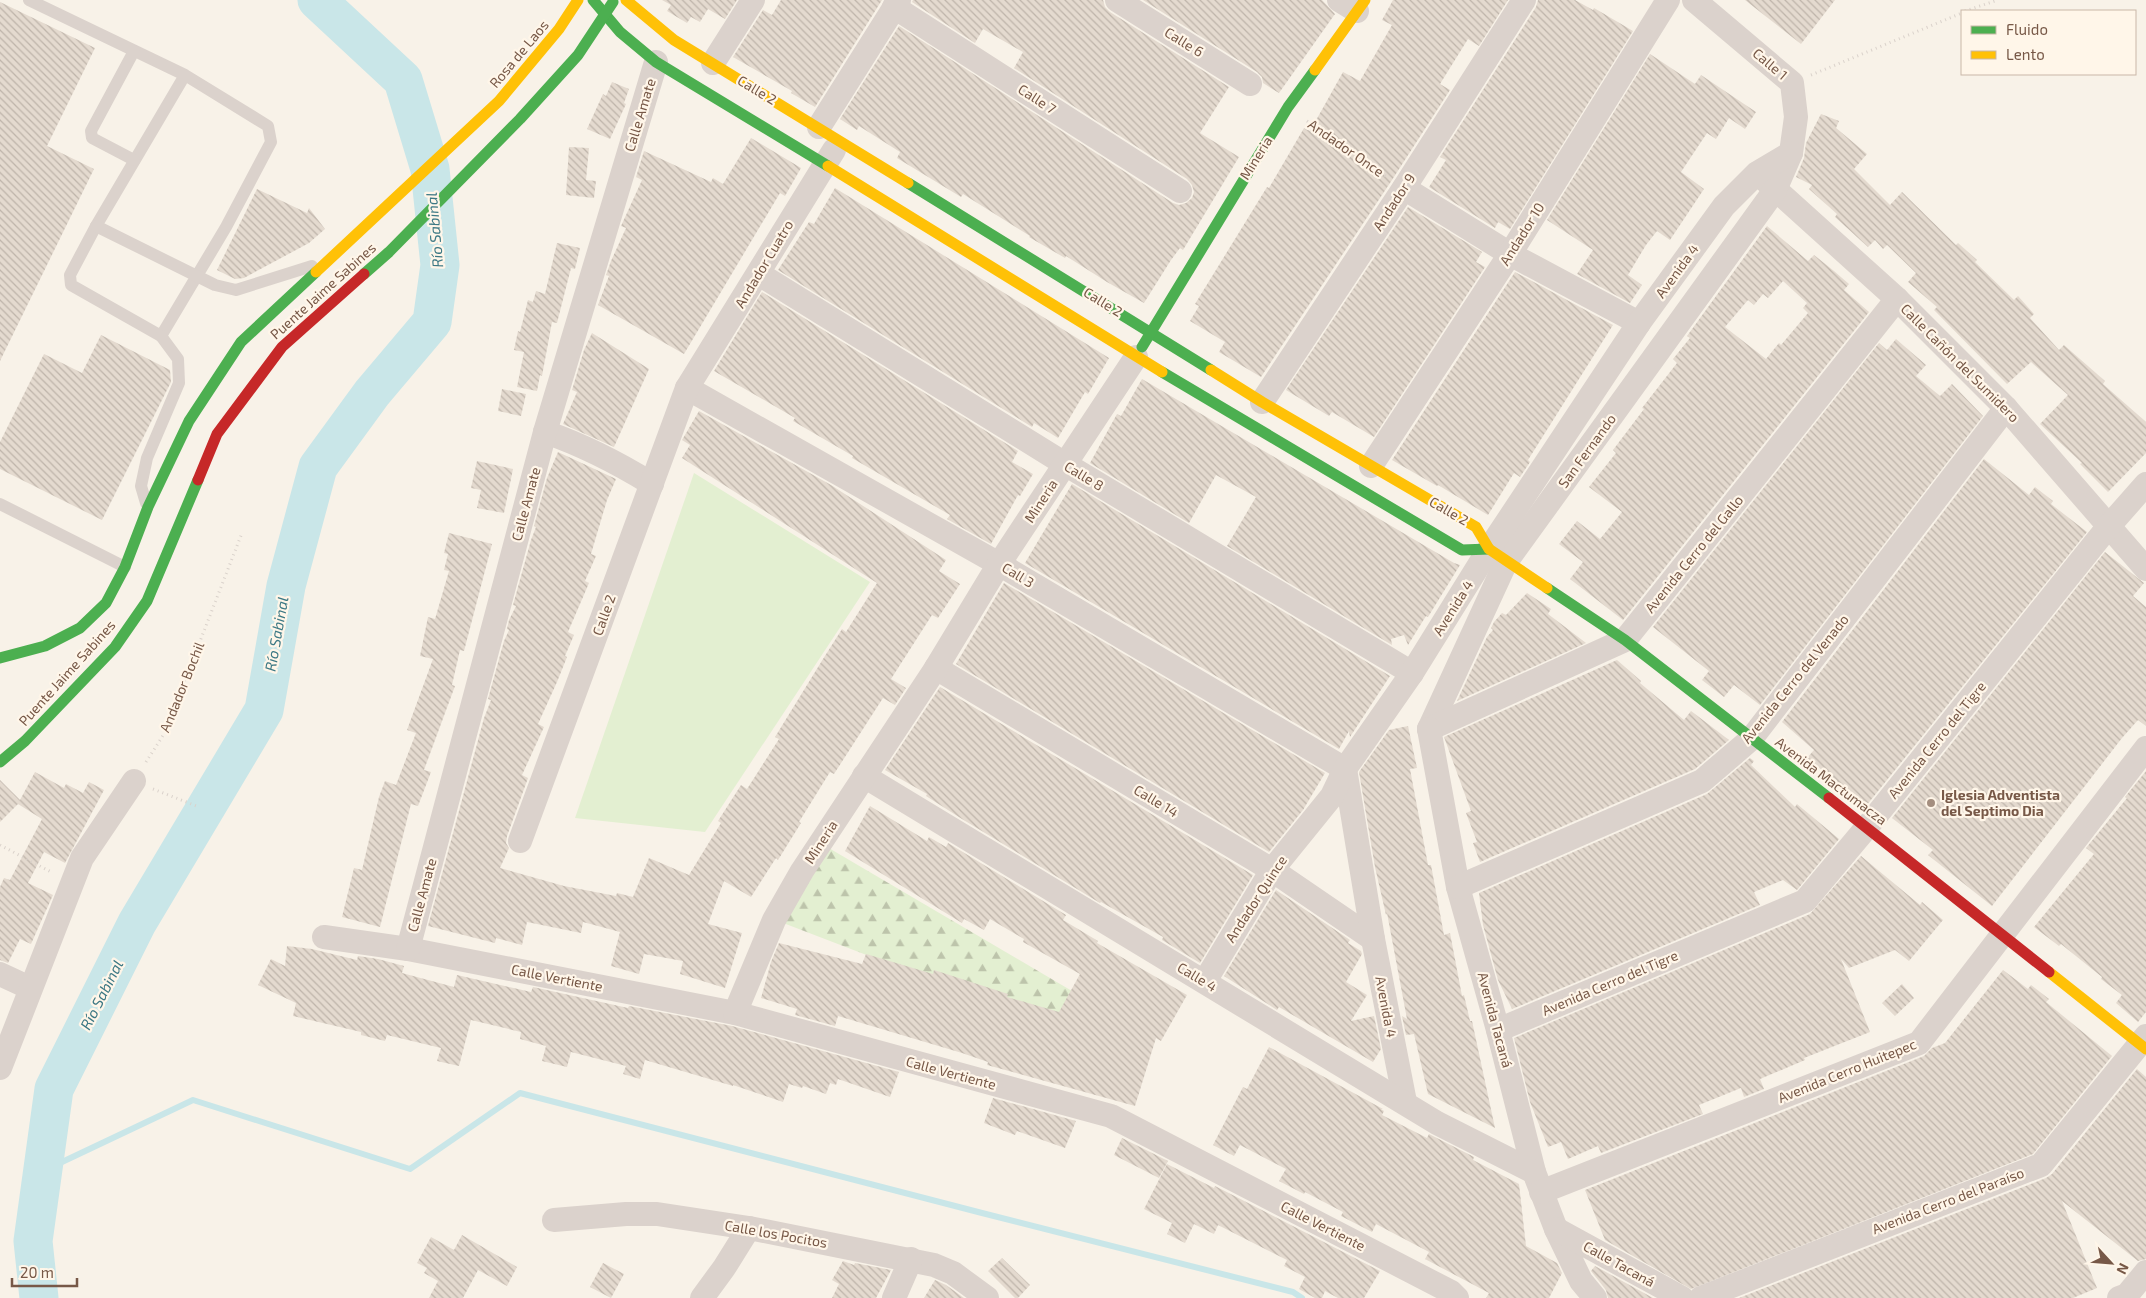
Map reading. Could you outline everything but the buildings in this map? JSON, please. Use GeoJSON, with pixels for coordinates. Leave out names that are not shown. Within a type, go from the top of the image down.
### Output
{"type":"FeatureCollection","features":[{"type":"Feature","properties":{"kind":"street","name":"Rosa de Laos"},"geometry":{"type":"LineString","coordinates":[[499,101],[560,29],[578,0]]}},
{"type":"Feature","properties":{"kind":"street","name":"Calle 2"},"geometry":{"type":"LineString","coordinates":[[593,0],[604,16],[620,32],[656,62],[825,164],[1136,357],[1462,550],[1498,556]]}},
{"type":"Feature","properties":{"kind":"street","name":"Puente Jaime Sabines"},"geometry":{"type":"LineString","coordinates":[[0,762],[25,741],[115,647],[146,601],[217,434],[282,347],[389,252],[520,119],[578,56],[614,0]]}},
{"type":"Feature","properties":{"kind":"street","name":"Calle 2"},"geometry":{"type":"LineString","coordinates":[[626,0],[674,40],[1152,332],[1262,402],[1476,527],[1498,556]]}},
{"type":"Feature","properties":{"kind":"street"},"geometry":{"type":"LineString","coordinates":[[713,63],[753,0]]}},
{"type":"Feature","properties":{"kind":"street","name":"Calle 6"},"geometry":{"type":"LineString","coordinates":[[1117,0],[1250,84]]}},
{"type":"Feature","properties":{"kind":"street","name":"Andador 9"},"geometry":{"type":"LineString","coordinates":[[1262,402],[1404,188],[1524,0]]}},
{"type":"Feature","properties":{"kind":"street","name":"Andador 10"},"geometry":{"type":"LineString","coordinates":[[1371,466],[1510,254],[1668,0]]}},
{"type":"Feature","properties":{"kind":"street","name":"Calle 1"},"geometry":{"type":"LineString","coordinates":[[1694,0],[1792,83],[1796,117],[1791,153],[1775,190]]}},
{"type":"Feature","properties":{"kind":"street"},"geometry":{"type":"LineString","coordinates":[[819,127],[896,3]]}},
{"type":"Feature","properties":{"kind":"street","name":"Calle 7"},"geometry":{"type":"LineString","coordinates":[[896,3],[1180,191]]}},
{"type":"Feature","properties":{"kind":"street","name":"Mineria"},"geometry":{"type":"LineString","coordinates":[[735,1013],[774,920],[802,871],[936,668],[999,564],[1152,332],[1288,107],[1354,4]]}},
{"type":"Feature","properties":{"kind":"street","name":"Calle Amate"},"geometry":{"type":"LineString","coordinates":[[408,949],[545,432],[656,62]]}},
{"type":"Feature","properties":{"kind":"street","name":"Puente Jaime Sabines"},"geometry":{"type":"LineString","coordinates":[[0,658],[46,646],[80,628],[106,603],[125,567],[148,507],[189,421],[242,342],[499,101]]}},
{"type":"Feature","properties":{"kind":"street","name":"Andador Cuatro"},"geometry":{"type":"LineString","coordinates":[[687,388],[840,140]]}},
{"type":"Feature","properties":{"kind":"street"},"geometry":{"type":"LineString","coordinates":[[1757,173],[1791,153]]}},
{"type":"Feature","properties":{"kind":"street","name":"Calle Cañón del Sumidero"},"geometry":{"type":"LineString","coordinates":[[1757,173],[1897,299],[2006,408],[2146,569]]}},
{"type":"Feature","properties":{"kind":"street","name":"Avenida 4"},"geometry":{"type":"LineString","coordinates":[[1405,1102],[1373,939],[1345,770],[1412,673],[1498,556],[1639,323],[1724,206],[1757,173]]}},
{"type":"Feature","properties":{"kind":"street"},"geometry":{"type":"LineString","coordinates":[[1404,188],[1510,254],[1639,323]]}},
{"type":"Feature","properties":{"kind":"street","name":"San Fernando"},"geometry":{"type":"LineString","coordinates":[[1429,729],[1498,556],[1775,190]]}},
{"type":"Feature","properties":{"kind":"street","name":"Calle 8"},"geometry":{"type":"LineString","coordinates":[[759,274],[1065,464],[1412,673]]}},
{"type":"Feature","properties":{"kind":"street","name":"Avenida Cerro del Gallo"},"geometry":{"type":"LineString","coordinates":[[1429,729],[1625,640],[1897,299]]}},
{"type":"Feature","properties":{"kind":"street","name":"Calle 2"},"geometry":{"type":"LineString","coordinates":[[520,841],[687,388]]}},
{"type":"Feature","properties":{"kind":"street","name":"Call 3"},"geometry":{"type":"LineString","coordinates":[[687,388],[999,564],[1345,770]]}},
{"type":"Feature","properties":{"kind":"street","name":"Avenida Cerro del Venado"},"geometry":{"type":"LineString","coordinates":[[1458,887],[1702,781],[1751,738],[2006,408]]}},
{"type":"Feature","properties":{"kind":"street"},"geometry":{"type":"LineString","coordinates":[[545,432],[572,441],[617,463],[652,484]]}},
{"type":"Feature","properties":{"kind":"street","name":"Avenida Cerro del Tigre"},"geometry":{"type":"LineString","coordinates":[[1498,1030],[1805,901],[1867,827],[2108,527],[2146,484]]}},
{"type":"Feature","properties":{"kind":"street","name":"Avenida Mactumacza"},"geometry":{"type":"LineString","coordinates":[[1498,556],[1557,593],[1625,640],[1867,827],[2002,935],[2144,1043]]}},
{"type":"Feature","properties":{"kind":"street","name":"Calle 14"},"geometry":{"type":"LineString","coordinates":[[936,668],[1272,870],[1373,939]]}},
{"type":"Feature","properties":{"kind":"street","name":"Avenida Tacaná"},"geometry":{"type":"LineString","coordinates":[[1429,729],[1458,887],[1538,1182],[1582,1292]]}},
{"type":"Feature","properties":{"kind":"street","name":"Avenida Cerro Huitepec"},"geometry":{"type":"LineString","coordinates":[[1538,1182],[1919,1043],[2146,748]]}},
{"type":"Feature","properties":{"kind":"street","name":"Andador Quince"},"geometry":{"type":"LineString","coordinates":[[1205,982],[1272,870],[1332,796],[1345,770]]}},
{"type":"Feature","properties":{"kind":"street","name":"Calle 4"},"geometry":{"type":"LineString","coordinates":[[864,776],[1437,1123],[1538,1182]]}},
{"type":"Feature","properties":{"kind":"street"},"geometry":{"type":"LineString","coordinates":[[0,1068],[71,882],[82,858],[134,781]]}},
{"type":"Feature","properties":{"kind":"street","name":"Calle Vertiente"},"geometry":{"type":"LineString","coordinates":[[324,937],[408,949],[735,1013],[1111,1116],[1442,1288],[1457,1298]]}},
{"type":"Feature","properties":{"kind":"street"},"geometry":{"type":"LineString","coordinates":[[0,974],[30,988]]}},
{"type":"Feature","properties":{"kind":"street","name":"Avenida Cerro del Paraíso"},"geometry":{"type":"LineString","coordinates":[[1701,1298],[2041,1165],[2144,1043]]}},
{"type":"Feature","properties":{"kind":"street","name":"Calle los Pocitos"},"geometry":{"type":"LineString","coordinates":[[554,1220],[626,1214],[657,1214],[749,1228],[934,1265],[953,1273],[987,1298]]}},
{"type":"Feature","properties":{"kind":"street"},"geometry":{"type":"LineString","coordinates":[[702,1298],[724,1268],[749,1228]]}},
{"type":"Feature","properties":{"kind":"street","name":"Calle Tacaná"},"geometry":{"type":"LineString","coordinates":[[1556,1229],[1682,1298]]}},
{"type":"Feature","properties":{"kind":"street"},"geometry":{"type":"LineString","coordinates":[[894,1298],[911,1259]]}},
{"type":"Feature","properties":{"kind":"street"},"geometry":{"type":"LineString","coordinates":[[2119,1298],[2127,1295],[2146,1272]]}},
{"type":"Feature","properties":{"kind":"lane"},"geometry":{"type":"LineString","coordinates":[[29,0],[185,75],[268,126],[271,142],[226,226],[161,336]]}},
{"type":"Feature","properties":{"kind":"lane"},"geometry":{"type":"LineString","coordinates":[[134,51],[91,130],[92,138],[134,160]]}},
{"type":"Feature","properties":{"kind":"lane"},"geometry":{"type":"LineString","coordinates":[[148,507],[141,486],[147,458],[179,383],[178,359],[161,336],[71,285],[70,275],[96,226],[185,75]]}},
{"type":"Feature","properties":{"kind":"lane"},"geometry":{"type":"LineString","coordinates":[[96,226],[215,285],[236,290],[328,261]]}},
{"type":"Feature","properties":{"kind":"lane"},"geometry":{"type":"LineString","coordinates":[[0,504],[125,567]]}},
{"type":"Feature","properties":{"kind":"path"},"geometry":{"type":"LineString","coordinates":[[1970,10],[1998,0]]}},
{"type":"Feature","properties":{"kind":"path"},"geometry":{"type":"LineString","coordinates":[[1792,83],[1961,13]]}},
{"type":"Feature","properties":{"kind":"path","name":"Andador Once"},"geometry":{"type":"LineString","coordinates":[[1288,107],[1404,188]]}},
{"type":"Feature","properties":{"kind":"path","name":"Andador Bochil"},"geometry":{"type":"LineString","coordinates":[[134,781],[164,734],[242,533]]}},
{"type":"Feature","properties":{"kind":"path"},"geometry":{"type":"LineString","coordinates":[[134,781],[199,808]]}},
{"type":"Feature","properties":{"kind":"path"},"geometry":{"type":"LineString","coordinates":[[0,845],[71,882]]}},
{"type":"Feature","properties":{"kind":"green space"},"geometry":{"type":"Polygon","coordinates":[[[694,473],[870,582],[705,832],[575,818],[694,473]]]}},
{"type":"Feature","properties":{"kind":"green space"},"geometry":{"type":"Polygon","coordinates":[[[822,844],[1145,1034],[1132,1057],[778,921],[822,844]]]}},
{"type":"Feature","properties":{"kind":"waterway","name":"Río Sabinal"},"geometry":{"type":"LineString","coordinates":[[39,1298],[33,1241],[54,1089],[137,923],[264,710],[286,586],[318,467],[372,393],[432,322],[440,265],[430,169],[403,80],[317,0]]}},
{"type":"Feature","properties":{"kind":"waterway"},"geometry":{"type":"LineString","coordinates":[[43,1171],[193,1100],[410,1169],[520,1093],[1293,1292],[1302,1298]]}},
{"type":"Feature","properties":{"kind":"traffic: fast"},"geometry":{"type":"LineString","coordinates":[[593,0],[620,32],[656,62],[828,166]]}},
{"type":"Feature","properties":{"kind":"traffic: fast"},"geometry":{"type":"LineString","coordinates":[[364,274],[389,252],[520,119],[578,55],[613,2]]}},
{"type":"Feature","properties":{"kind":"traffic: fast"},"geometry":{"type":"LineString","coordinates":[[1142,347],[1288,107],[1315,70]]}},
{"type":"Feature","properties":{"kind":"traffic: fast"},"geometry":{"type":"LineString","coordinates":[[908,183],[1211,370]]}},
{"type":"Feature","properties":{"kind":"traffic: fast"},"geometry":{"type":"LineString","coordinates":[[0,658],[45,646],[80,628],[106,603],[125,567],[148,507],[189,421],[241,342],[316,272]]}},
{"type":"Feature","properties":{"kind":"traffic: fast"},"geometry":{"type":"LineString","coordinates":[[1162,372],[1462,550],[1489,549]]}},
{"type":"Feature","properties":{"kind":"traffic: fast"},"geometry":{"type":"LineString","coordinates":[[0,762],[25,741],[115,647],[147,601],[198,480]]}},
{"type":"Feature","properties":{"kind":"traffic: fast"},"geometry":{"type":"LineString","coordinates":[[1547,588],[1625,640],[1829,798]]}},
{"type":"Feature","properties":{"kind":"traffic: slow"},"geometry":{"type":"LineString","coordinates":[[316,272],[499,101],[559,29],[578,0]]}},
{"type":"Feature","properties":{"kind":"traffic: slow"},"geometry":{"type":"LineString","coordinates":[[626,0],[674,40],[908,183]]}},
{"type":"Feature","properties":{"kind":"traffic: slow"},"geometry":{"type":"LineString","coordinates":[[1315,70],[1365,0]]}},
{"type":"Feature","properties":{"kind":"traffic: slow"},"geometry":{"type":"LineString","coordinates":[[828,166],[1162,372]]}},
{"type":"Feature","properties":{"kind":"traffic: slow"},"geometry":{"type":"LineString","coordinates":[[1211,370],[1262,402],[1476,527],[1489,549],[1547,588]]}},
{"type":"Feature","properties":{"kind":"traffic: slow"},"geometry":{"type":"LineString","coordinates":[[2049,972],[2146,1049]]}},
{"type":"Feature","properties":{"kind":"traffic: jam"},"geometry":{"type":"LineString","coordinates":[[198,480],[217,434],[282,347],[364,274]]}},
{"type":"Feature","properties":{"kind":"traffic: jam"},"geometry":{"type":"LineString","coordinates":[[1829,798],[2049,972]]}},
{"type":"Feature","properties":{"kind":"place","name":"Iglesia Adventista del Septimo Dia"},"geometry":{"type":"Point","coordinates":[1931,803]}}]}
